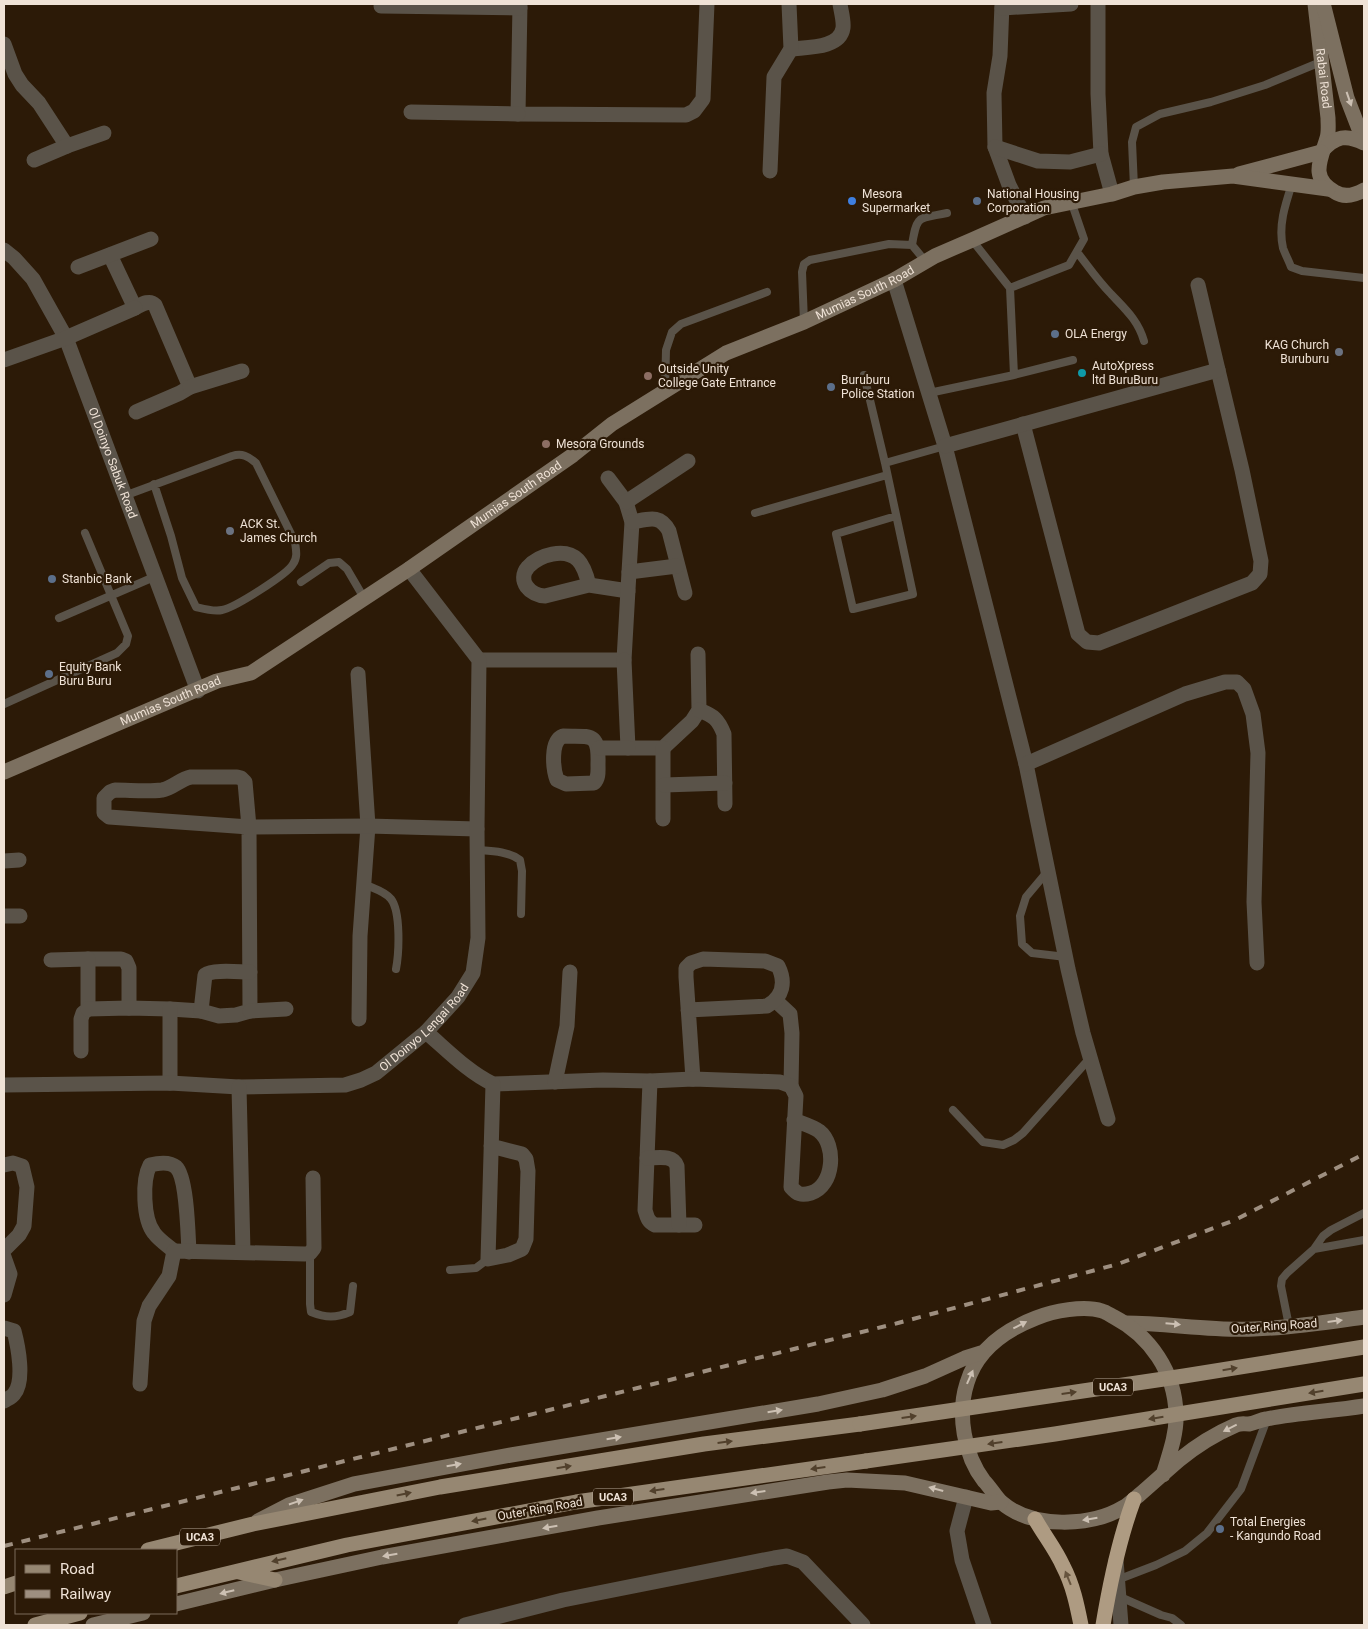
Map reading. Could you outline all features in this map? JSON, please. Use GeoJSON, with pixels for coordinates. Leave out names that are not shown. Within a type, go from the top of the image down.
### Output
{"type":"FeatureCollection","features":[{"type":"Feature","properties":{"kind":"highway"},"geometry":{"type":"LineString","coordinates":[[1103,1625],[1115,1587],[1116,1558],[1134,1499]]}},
{"type":"Feature","properties":{"kind":"highway"},"geometry":{"type":"LineString","coordinates":[[1035,1519],[1068,1577],[1076,1598],[1081,1625]]}},
{"type":"Feature","properties":{"kind":"main road","name":"Rabai Road"},"geometry":{"type":"LineString","coordinates":[[1315,4],[1328,118],[1328,136],[1318,162],[1318,172],[1328,189]]}},
{"type":"Feature","properties":{"kind":"main road","name":"Rabai Road"},"geometry":{"type":"LineString","coordinates":[[1323,4],[1348,98],[1364,143]]}},
{"type":"Feature","properties":{"kind":"main road"},"geometry":{"type":"LineString","coordinates":[[1321,152],[1330,142],[1339,138],[1352,138],[1364,143]]}},
{"type":"Feature","properties":{"kind":"main road","name":"Mumias South Road"},"geometry":{"type":"LineString","coordinates":[[1233,176],[1321,152]]}},
{"type":"Feature","properties":{"kind":"main road","name":"Mumias South Road"},"geometry":{"type":"LineString","coordinates":[[4,771],[217,682],[251,673],[409,569],[573,455],[612,424],[726,353],[804,322],[894,280],[972,240],[1044,208],[1112,194],[1134,187],[1193,178],[1233,176],[1328,189],[1348,196],[1362,192]]}},
{"type":"Feature","properties":{"kind":"main road","name":"Outer Ring Road"},"geometry":{"type":"LineString","coordinates":[[253,1524],[289,1505],[354,1484],[511,1455],[818,1404],[882,1390],[925,1376],[981,1353],[1006,1332],[1025,1322],[1050,1312],[1075,1308],[1101,1310],[1125,1323],[1146,1340],[1162,1362],[1173,1388],[1176,1415],[1173,1442],[1163,1475]]}},
{"type":"Feature","properties":{"kind":"main road","name":"Outer Ring Road"},"geometry":{"type":"LineString","coordinates":[[1125,1323],[1255,1329],[1364,1317]]}},
{"type":"Feature","properties":{"kind":"main road","name":"Outer Ring Road"},"geometry":{"type":"LineString","coordinates":[[152,1549],[253,1524],[440,1487],[704,1444],[1053,1396],[1364,1346]]}},
{"type":"Feature","properties":{"kind":"main road","name":"Outer Ring Road"},"geometry":{"type":"LineString","coordinates":[[981,1353],[967,1383],[962,1415],[967,1448],[982,1477],[1001,1502],[1019,1513],[1035,1519],[1064,1522],[1096,1519],[1125,1507],[1179,1460],[1208,1439],[1239,1424],[1364,1406]]}},
{"type":"Feature","properties":{"kind":"main road","name":"Outer Ring Road"},"geometry":{"type":"LineString","coordinates":[[178,1585],[361,1542],[576,1502],[1055,1434],[1364,1384]]}},
{"type":"Feature","properties":{"kind":"main road","name":"UCA3"},"geometry":{"type":"LineString","coordinates":[[178,1604],[275,1580],[472,1540],[828,1482],[847,1480],[905,1483],[929,1487],[991,1503],[1001,1502]]}},
{"type":"Feature","properties":{"kind":"main road"},"geometry":{"type":"LineString","coordinates":[[235,1571],[275,1580]]}},
{"type":"Feature","properties":{"kind":"main road"},"geometry":{"type":"LineString","coordinates":[[35,1625],[76,1614]]}},
{"type":"Feature","properties":{"kind":"main road"},"geometry":{"type":"LineString","coordinates":[[93,1625],[139,1614]]}},
{"type":"Feature","properties":{"kind":"street"},"geometry":{"type":"LineString","coordinates":[[411,112],[686,114],[694,111],[703,99],[707,4]]}},
{"type":"Feature","properties":{"kind":"street"},"geometry":{"type":"LineString","coordinates":[[770,171],[774,76],[791,49],[789,4]]}},
{"type":"Feature","properties":{"kind":"street"},"geometry":{"type":"LineString","coordinates":[[791,49],[830,44],[839,37],[843,28],[840,4]]}},
{"type":"Feature","properties":{"kind":"street"},"geometry":{"type":"LineString","coordinates":[[1025,217],[1009,185],[996,147],[994,93],[1000,56],[1002,6],[1071,4]]}},
{"type":"Feature","properties":{"kind":"street"},"geometry":{"type":"LineString","coordinates":[[1098,4],[1098,94],[1101,154],[1112,194]]}},
{"type":"Feature","properties":{"kind":"street"},"geometry":{"type":"LineString","coordinates":[[381,6],[520,6],[518,114]]}},
{"type":"Feature","properties":{"kind":"street"},"geometry":{"type":"LineString","coordinates":[[4,44],[10,76],[46,113],[67,146]]}},
{"type":"Feature","properties":{"kind":"street"},"geometry":{"type":"LineString","coordinates":[[34,160],[104,133]]}},
{"type":"Feature","properties":{"kind":"street"},"geometry":{"type":"LineString","coordinates":[[996,147],[1038,161],[1070,162],[1101,154]]}},
{"type":"Feature","properties":{"kind":"street"},"geometry":{"type":"LineString","coordinates":[[78,267],[151,239]]}},
{"type":"Feature","properties":{"kind":"street","name":"Ol Doinyo Sabuk Road"},"geometry":{"type":"LineString","coordinates":[[4,250],[33,279],[66,338],[198,690]]}},
{"type":"Feature","properties":{"kind":"street"},"geometry":{"type":"LineString","coordinates":[[110,255],[135,308]]}},
{"type":"Feature","properties":{"kind":"street"},"geometry":{"type":"LineString","coordinates":[[894,280],[945,446],[1026,764],[1066,957],[1090,1058],[1108,1119]]}},
{"type":"Feature","properties":{"kind":"street"},"geometry":{"type":"LineString","coordinates":[[1024,424],[1078,634],[1087,642],[1098,644],[1252,583],[1260,574],[1261,561],[1242,470],[1198,286]]}},
{"type":"Feature","properties":{"kind":"street"},"geometry":{"type":"LineString","coordinates":[[4,360],[66,338],[152,302],[155,305],[190,387]]}},
{"type":"Feature","properties":{"kind":"street"},"geometry":{"type":"LineString","coordinates":[[945,446],[1218,370]]}},
{"type":"Feature","properties":{"kind":"street"},"geometry":{"type":"LineString","coordinates":[[136,412],[190,387],[242,371]]}},
{"type":"Feature","properties":{"kind":"street"},"geometry":{"type":"LineString","coordinates":[[626,502],[688,461]]}},
{"type":"Feature","properties":{"kind":"street"},"geometry":{"type":"LineString","coordinates":[[608,478],[626,502],[632,522],[624,660],[628,748]]}},
{"type":"Feature","properties":{"kind":"street"},"geometry":{"type":"LineString","coordinates":[[632,522],[652,519],[665,523],[669,531],[685,593]]}},
{"type":"Feature","properties":{"kind":"street"},"geometry":{"type":"LineString","coordinates":[[629,572],[677,566]]}},
{"type":"Feature","properties":{"kind":"street"},"geometry":{"type":"LineString","coordinates":[[409,569],[479,660],[624,660]]}},
{"type":"Feature","properties":{"kind":"street"},"geometry":{"type":"LineString","coordinates":[[589,585],[628,591]]}},
{"type":"Feature","properties":{"kind":"street"},"geometry":{"type":"LineString","coordinates":[[599,748],[663,748],[692,721],[699,710],[698,654]]}},
{"type":"Feature","properties":{"kind":"street","name":"Ol Doinyo Lengai Road"},"geometry":{"type":"LineString","coordinates":[[4,1085],[170,1083],[239,1087],[345,1085],[376,1072],[426,1032],[458,996],[473,974],[478,938],[479,660]]}},
{"type":"Feature","properties":{"kind":"street"},"geometry":{"type":"LineString","coordinates":[[358,674],[368,826],[360,936],[359,1019]]}},
{"type":"Feature","properties":{"kind":"street"},"geometry":{"type":"LineString","coordinates":[[1026,764],[1185,694],[1225,682],[1237,682],[1244,689],[1253,714],[1258,753],[1254,902],[1254,933],[1257,963]]}},
{"type":"Feature","properties":{"kind":"street"},"geometry":{"type":"LineString","coordinates":[[699,710],[713,716],[720,724],[724,734],[724,804]]}},
{"type":"Feature","properties":{"kind":"street"},"geometry":{"type":"LineString","coordinates":[[663,748],[663,818]]}},
{"type":"Feature","properties":{"kind":"street"},"geometry":{"type":"LineString","coordinates":[[250,1010],[248,827],[247,787],[245,782],[242,778],[237,777],[191,777],[185,778],[175,785],[162,790],[115,790],[110,792],[104,798],[104,813],[109,817],[248,827],[368,826],[477,829]]}},
{"type":"Feature","properties":{"kind":"street"},"geometry":{"type":"LineString","coordinates":[[664,785],[725,783]]}},
{"type":"Feature","properties":{"kind":"street"},"geometry":{"type":"LineString","coordinates":[[4,916],[20,916]]}},
{"type":"Feature","properties":{"kind":"street"},"geometry":{"type":"LineString","coordinates":[[51,960],[121,958],[126,961],[129,968],[129,1008]]}},
{"type":"Feature","properties":{"kind":"street"},"geometry":{"type":"LineString","coordinates":[[688,1010],[767,1006],[776,1001],[781,991],[782,974],[778,966],[765,961],[703,958],[691,963],[686,968],[688,1010],[693,1079]]}},
{"type":"Feature","properties":{"kind":"street"},"geometry":{"type":"LineString","coordinates":[[88,959],[88,1009]]}},
{"type":"Feature","properties":{"kind":"street"},"geometry":{"type":"LineString","coordinates":[[201,1011],[205,975],[208,972],[250,972]]}},
{"type":"Feature","properties":{"kind":"street"},"geometry":{"type":"LineString","coordinates":[[555,1082],[567,1026],[570,972]]}},
{"type":"Feature","properties":{"kind":"street"},"geometry":{"type":"LineString","coordinates":[[776,1001],[790,1014],[792,1033],[791,1086],[796,1096],[794,1120],[791,1187],[796,1193],[803,1195],[816,1191],[825,1183],[829,1170],[828,1143],[819,1131],[794,1120]]}},
{"type":"Feature","properties":{"kind":"street"},"geometry":{"type":"LineString","coordinates":[[81,1051],[81,1019],[83,1013],[88,1009],[170,1009],[201,1011],[218,1016],[227,1016],[250,1010],[286,1009]]}},
{"type":"Feature","properties":{"kind":"street"},"geometry":{"type":"LineString","coordinates":[[170,1009],[170,1083]]}},
{"type":"Feature","properties":{"kind":"street"},"geometry":{"type":"LineString","coordinates":[[426,1032],[468,1068],[493,1084],[693,1079],[780,1082],[791,1086]]}},
{"type":"Feature","properties":{"kind":"street"},"geometry":{"type":"LineString","coordinates":[[650,1081],[645,1210],[649,1222],[655,1225],[695,1225]]}},
{"type":"Feature","properties":{"kind":"street"},"geometry":{"type":"LineString","coordinates":[[491,1146],[522,1154],[526,1159],[528,1171],[526,1238],[522,1249],[508,1255],[488,1259],[491,1146],[493,1084]]}},
{"type":"Feature","properties":{"kind":"street"},"geometry":{"type":"LineString","coordinates":[[239,1087],[243,1252]]}},
{"type":"Feature","properties":{"kind":"street"},"geometry":{"type":"LineString","coordinates":[[647,1158],[665,1158],[676,1162],[679,1225]]}},
{"type":"Feature","properties":{"kind":"street"},"geometry":{"type":"LineString","coordinates":[[4,1165],[13,1163],[22,1166],[27,1187],[24,1226],[19,1235],[4,1250]]}},
{"type":"Feature","properties":{"kind":"street"},"geometry":{"type":"LineString","coordinates":[[140,1384],[144,1321],[149,1306],[169,1276],[182,1251],[184,1187],[180,1173],[173,1165],[158,1163],[150,1165],[147,1171],[145,1194],[148,1221],[154,1233],[182,1251],[310,1253],[314,1248],[313,1178]]}},
{"type":"Feature","properties":{"kind":"street"},"geometry":{"type":"LineString","coordinates":[[4,1258],[7,1274],[4,1295]]}},
{"type":"Feature","properties":{"kind":"street"},"geometry":{"type":"LineString","coordinates":[[4,1328],[14,1331],[19,1365],[19,1381],[14,1394],[4,1400]]}},
{"type":"Feature","properties":{"kind":"street"},"geometry":{"type":"LineString","coordinates":[[966,1498],[958,1531],[962,1560],[984,1625]]}},
{"type":"Feature","properties":{"kind":"street"},"geometry":{"type":"LineString","coordinates":[[465,1625],[563,1600],[787,1556],[803,1562],[863,1625]]}},
{"type":"Feature","properties":{"kind":"street"},"geometry":{"type":"LineString","coordinates":[[1115,1587],[1121,1625]]}},
{"type":"Feature","properties":{"kind":"lane"},"geometry":{"type":"LineString","coordinates":[[1134,187],[1132,142],[1136,127],[1160,114],[1247,91],[1336,55]]}},
{"type":"Feature","properties":{"kind":"lane"},"geometry":{"type":"LineString","coordinates":[[1292,184],[1284,205],[1282,222],[1283,248],[1291,267],[1302,271],[1364,278]]}},
{"type":"Feature","properties":{"kind":"lane"},"geometry":{"type":"LineString","coordinates":[[1010,288],[1069,265],[1084,239],[1071,201]]}},
{"type":"Feature","properties":{"kind":"lane"},"geometry":{"type":"LineString","coordinates":[[926,262],[912,245],[915,224],[920,218],[947,213]]}},
{"type":"Feature","properties":{"kind":"lane"},"geometry":{"type":"LineString","coordinates":[[972,240],[1010,288],[1014,375]]}},
{"type":"Feature","properties":{"kind":"lane"},"geometry":{"type":"LineString","coordinates":[[804,322],[802,272],[804,264],[810,260],[890,244],[912,245]]}},
{"type":"Feature","properties":{"kind":"lane"},"geometry":{"type":"LineString","coordinates":[[1077,252],[1111,294],[1125,307],[1141,329],[1144,341]]}},
{"type":"Feature","properties":{"kind":"lane"},"geometry":{"type":"LineString","coordinates":[[665,390],[666,350],[672,332],[681,324],[767,292]]}},
{"type":"Feature","properties":{"kind":"lane"},"geometry":{"type":"LineString","coordinates":[[929,393],[1073,360]]}},
{"type":"Feature","properties":{"kind":"lane"},"geometry":{"type":"LineString","coordinates":[[864,375],[885,463],[913,594],[853,609],[836,534],[896,516]]}},
{"type":"Feature","properties":{"kind":"lane"},"geometry":{"type":"LineString","coordinates":[[885,463],[945,446]]}},
{"type":"Feature","properties":{"kind":"lane"},"geometry":{"type":"LineString","coordinates":[[124,496],[154,484],[232,456],[239,454],[248,456],[256,463],[295,542],[297,555],[294,564],[274,581],[222,610],[196,607],[182,578],[154,484]]}},
{"type":"Feature","properties":{"kind":"lane"},"geometry":{"type":"LineString","coordinates":[[755,514],[887,475]]}},
{"type":"Feature","properties":{"kind":"lane"},"geometry":{"type":"LineString","coordinates":[[4,704],[117,653],[126,644],[128,636],[84,533]]}},
{"type":"Feature","properties":{"kind":"lane"},"geometry":{"type":"LineString","coordinates":[[301,582],[329,563],[339,562],[347,569],[364,598]]}},
{"type":"Feature","properties":{"kind":"lane"},"geometry":{"type":"LineString","coordinates":[[60,618],[154,576]]}},
{"type":"Feature","properties":{"kind":"lane"},"geometry":{"type":"LineString","coordinates":[[477,850],[500,852],[515,856],[520,860],[522,871],[521,914]]}},
{"type":"Feature","properties":{"kind":"lane"},"geometry":{"type":"LineString","coordinates":[[1048,870],[1026,898],[1020,916],[1022,944],[1032,953],[1066,957]]}},
{"type":"Feature","properties":{"kind":"lane"},"geometry":{"type":"LineString","coordinates":[[364,884],[385,894],[391,899],[395,908],[399,952],[396,969]]}},
{"type":"Feature","properties":{"kind":"lane"},"geometry":{"type":"LineString","coordinates":[[953,1110],[982,1142],[1003,1145],[1023,1133],[1090,1058]]}},
{"type":"Feature","properties":{"kind":"lane"},"geometry":{"type":"LineString","coordinates":[[1289,1326],[1282,1293],[1282,1279],[1292,1267],[1314,1249],[1323,1236],[1364,1213]]}},
{"type":"Feature","properties":{"kind":"lane"},"geometry":{"type":"LineString","coordinates":[[1314,1249],[1364,1240]]}},
{"type":"Feature","properties":{"kind":"lane"},"geometry":{"type":"LineString","coordinates":[[310,1253],[311,1312],[321,1316],[339,1317],[350,1312],[353,1286]]}},
{"type":"Feature","properties":{"kind":"lane"},"geometry":{"type":"LineString","coordinates":[[450,1270],[476,1268],[488,1259]]}},
{"type":"Feature","properties":{"kind":"lane"},"geometry":{"type":"LineString","coordinates":[[1115,1587],[1185,1551],[1207,1533],[1241,1489],[1267,1419]]}},
{"type":"Feature","properties":{"kind":"lane"},"geometry":{"type":"LineString","coordinates":[[1115,1587],[1161,1615],[1172,1618],[1181,1625]]}},
{"type":"Feature","properties":{"kind":"railway"},"geometry":{"type":"LineString","coordinates":[[4,1546],[898,1323],[1118,1264],[1235,1220],[1364,1154]]}},
{"type":"Feature","properties":{"kind":"place","name":"Mesora Supermarket"},"geometry":{"type":"Point","coordinates":[852,201]}},
{"type":"Feature","properties":{"kind":"place","name":"National Housing Corporation"},"geometry":{"type":"Point","coordinates":[977,201]}},
{"type":"Feature","properties":{"kind":"place","name":"OLA Energy"},"geometry":{"type":"Point","coordinates":[1055,334]}},
{"type":"Feature","properties":{"kind":"place","name":"KAG Church Buruburu"},"geometry":{"type":"Point","coordinates":[1339,352]}},
{"type":"Feature","properties":{"kind":"place","name":"AutoXpress ltd BuruBuru"},"geometry":{"type":"Point","coordinates":[1082,373]}},
{"type":"Feature","properties":{"kind":"place","name":"Outside Unity College Gate Entrance"},"geometry":{"type":"Point","coordinates":[648,376]}},
{"type":"Feature","properties":{"kind":"place","name":"Buruburu Police Station"},"geometry":{"type":"Point","coordinates":[831,387]}},
{"type":"Feature","properties":{"kind":"place","name":"Mesora Grounds"},"geometry":{"type":"Point","coordinates":[546,444]}},
{"type":"Feature","properties":{"kind":"place","name":"ACK St. James Church"},"geometry":{"type":"Point","coordinates":[230,531]}},
{"type":"Feature","properties":{"kind":"place","name":"Stanbic Bank"},"geometry":{"type":"Point","coordinates":[52,579]}},
{"type":"Feature","properties":{"kind":"place","name":"Equity Bank Buru Buru"},"geometry":{"type":"Point","coordinates":[49,674]}},
{"type":"Feature","properties":{"kind":"place","name":"Total Energies - Kangundo Road"},"geometry":{"type":"Point","coordinates":[1220,1529]}}]}
